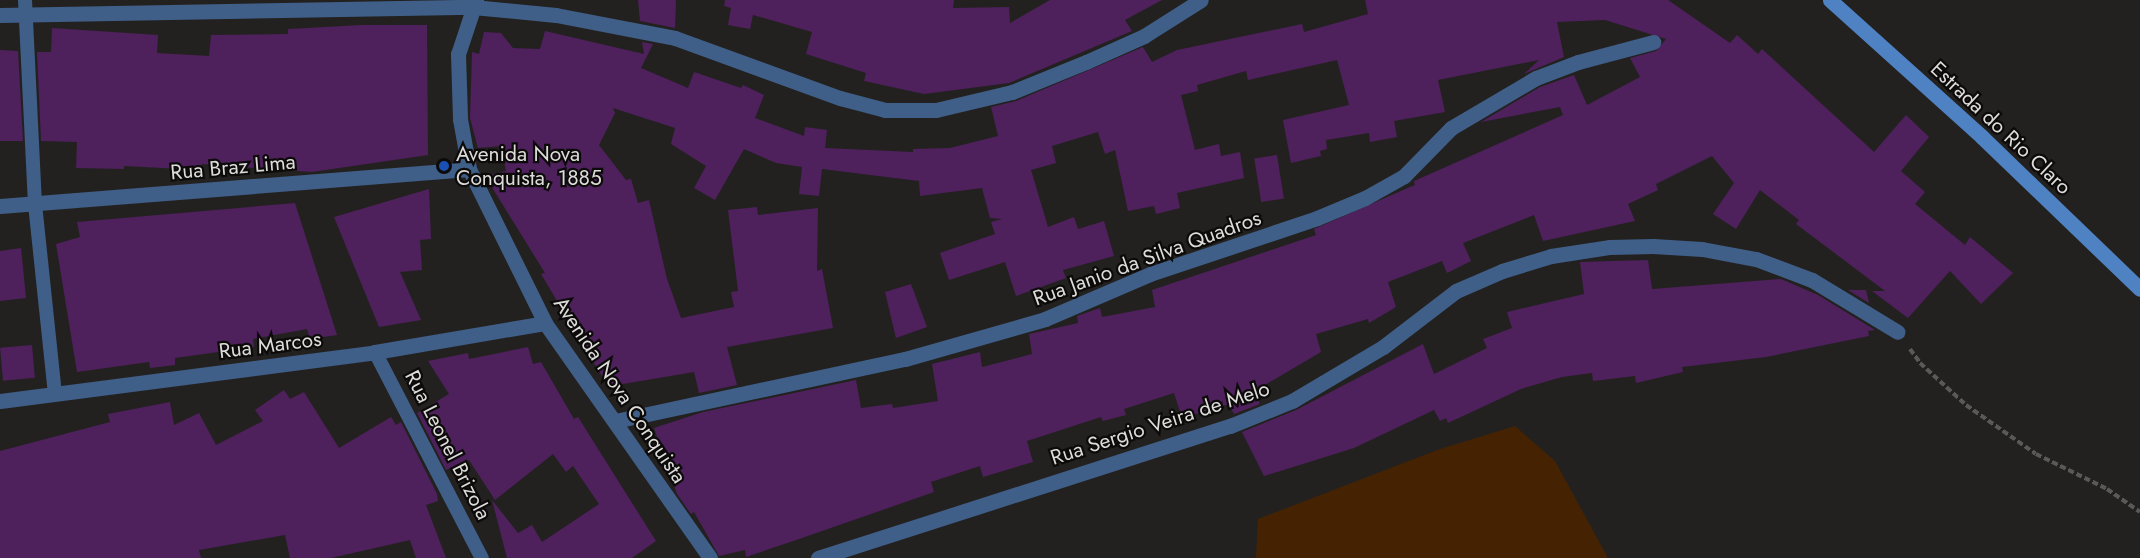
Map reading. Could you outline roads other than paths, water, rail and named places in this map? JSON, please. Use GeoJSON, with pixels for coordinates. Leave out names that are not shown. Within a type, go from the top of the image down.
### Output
{"type":"FeatureCollection","features":[{"type":"Feature","properties":{"kind":"main road","name":"Estrada do Rio Claro"},"geometry":{"type":"LineString","coordinates":[[1830,0],[1982,137],[2140,289]]}},
{"type":"Feature","properties":{"kind":"street"},"geometry":{"type":"LineString","coordinates":[[0,15],[26,6],[474,3],[625,26],[675,38],[840,98],[885,110],[936,110],[1012,92],[1086,62],[1144,36],[1201,0]]}},
{"type":"Feature","properties":{"kind":"street","name":"Avenida Nova Conquista"},"geometry":{"type":"LineString","coordinates":[[474,3],[458,54],[460,119],[470,169],[545,323],[710,558]]}},
{"type":"Feature","properties":{"kind":"street","name":"Rua Janio da Silva Quadros"},"geometry":{"type":"LineString","coordinates":[[615,421],[905,359],[1045,319],[1150,274],[1317,218],[1365,198],[1404,176],[1451,128],[1536,78],[1578,62],[1653,42]]}},
{"type":"Feature","properties":{"kind":"street","name":"Rua Braz Lima"},"geometry":{"type":"LineString","coordinates":[[0,206],[470,169]]}},
{"type":"Feature","properties":{"kind":"street","name":"Rua Sergio Veira de Melo"},"geometry":{"type":"LineString","coordinates":[[818,558],[1230,426],[1292,401],[1383,347],[1456,291],[1502,271],[1551,256],[1653,246],[1702,249],[1756,259],[1812,280],[1898,332]]}},
{"type":"Feature","properties":{"kind":"street","name":"Rua Marcos"},"geometry":{"type":"LineString","coordinates":[[0,401],[375,352],[545,323]]}},
{"type":"Feature","properties":{"kind":"lane"},"geometry":{"type":"LineString","coordinates":[[26,6],[35,204],[55,394]]}},
{"type":"Feature","properties":{"kind":"lane","name":"Rua Leonel Brizola"},"geometry":{"type":"LineString","coordinates":[[375,352],[482,558]]}},
{"type":"Feature","properties":{"kind":"place","name":"Avenida Nova Conquista, 1885"},"geometry":{"type":"Point","coordinates":[444,166]}}]}
